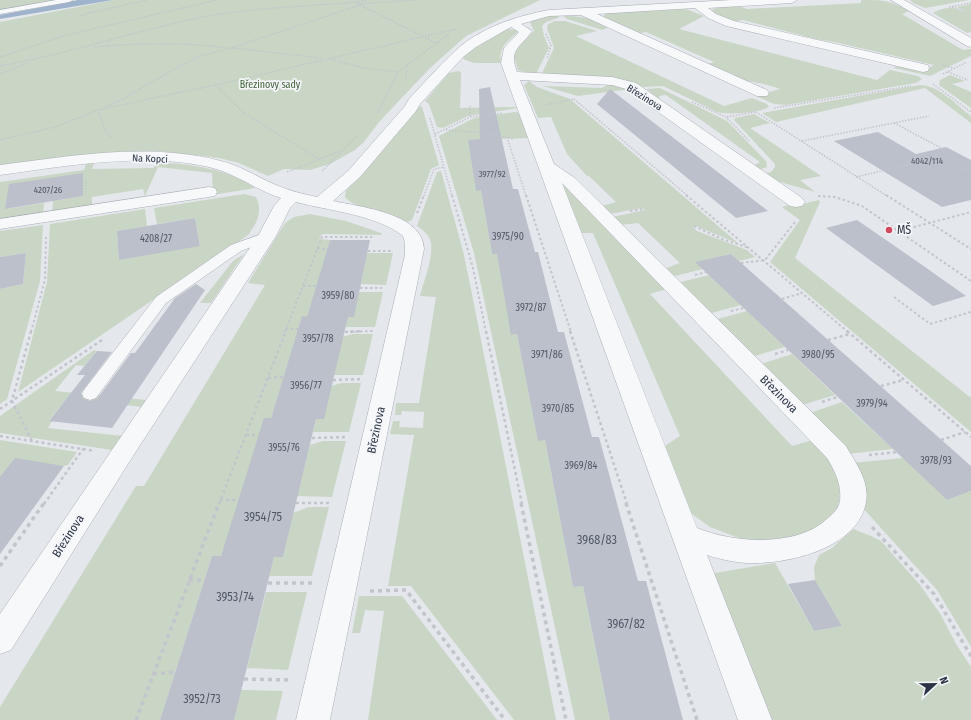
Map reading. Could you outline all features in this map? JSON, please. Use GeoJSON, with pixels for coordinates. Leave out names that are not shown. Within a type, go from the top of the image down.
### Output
{"type":"FeatureCollection","features":[{"type":"Feature","properties":{"kind":"street"},"geometry":{"type":"LineString","coordinates":[[321,202],[354,174],[411,108],[414,102],[459,54],[494,31],[511,23],[541,15],[583,11],[697,5],[724,2],[792,0]]}},
{"type":"Feature","properties":{"kind":"street"},"geometry":{"type":"LineString","coordinates":[[896,0],[971,43]]}},
{"type":"Feature","properties":{"kind":"street"},"geometry":{"type":"LineString","coordinates":[[697,5],[712,16],[730,24],[923,68]]}},
{"type":"Feature","properties":{"kind":"street"},"geometry":{"type":"LineString","coordinates":[[583,11],[762,93]]}},
{"type":"Feature","properties":{"kind":"street"},"geometry":{"type":"LineString","coordinates":[[511,23],[526,31],[510,46],[507,53],[507,63],[755,720]]}},
{"type":"Feature","properties":{"kind":"street","name":"Březinova"},"geometry":{"type":"LineString","coordinates":[[512,76],[612,81],[631,86],[793,200]]}},
{"type":"Feature","properties":{"kind":"street","name":"Na Kopci"},"geometry":{"type":"LineString","coordinates":[[0,170],[80,160],[128,157],[186,159],[222,165],[271,189],[290,195]]}},
{"type":"Feature","properties":{"kind":"street","name":"Březinova"},"geometry":{"type":"LineString","coordinates":[[547,166],[569,181],[837,452],[852,482],[852,506]]}},
{"type":"Feature","properties":{"kind":"street"},"geometry":{"type":"LineString","coordinates":[[0,224],[209,192]]}},
{"type":"Feature","properties":{"kind":"street"},"geometry":{"type":"LineString","coordinates":[[290,195],[372,215],[396,224],[410,233]]}},
{"type":"Feature","properties":{"kind":"street","name":"Březinova"},"geometry":{"type":"LineString","coordinates":[[0,640],[124,450],[267,236],[290,195]]}},
{"type":"Feature","properties":{"kind":"street","name":"Březinova"},"geometry":{"type":"LineString","coordinates":[[313,720],[330,587],[414,255],[415,244],[410,233]]}},
{"type":"Feature","properties":{"kind":"street"},"geometry":{"type":"LineString","coordinates":[[685,535],[712,546],[742,551],[780,550],[811,542],[833,532],[846,518],[852,506]]}},
{"type":"Feature","properties":{"kind":"lane"},"geometry":{"type":"LineString","coordinates":[[0,12],[69,0]]}},
{"type":"Feature","properties":{"kind":"lane"},"geometry":{"type":"LineString","coordinates":[[90,394],[161,300],[236,248],[267,236]]}},
{"type":"Feature","properties":{"kind":"path"},"geometry":{"type":"LineString","coordinates":[[0,57],[63,36],[217,0]]}},
{"type":"Feature","properties":{"kind":"path"},"geometry":{"type":"LineString","coordinates":[[0,140],[55,127],[123,99],[174,69],[200,56],[231,48],[367,0]]}},
{"type":"Feature","properties":{"kind":"path"},"geometry":{"type":"LineString","coordinates":[[0,74],[34,61],[85,47],[222,14],[415,0]]}},
{"type":"Feature","properties":{"kind":"path"},"geometry":{"type":"LineString","coordinates":[[965,11],[952,6],[971,3]]}},
{"type":"Feature","properties":{"kind":"path"},"geometry":{"type":"LineString","coordinates":[[358,4],[436,44]]}},
{"type":"Feature","properties":{"kind":"path"},"geometry":{"type":"LineString","coordinates":[[98,110],[215,85],[456,29]]}},
{"type":"Feature","properties":{"kind":"path"},"geometry":{"type":"LineString","coordinates":[[535,78],[551,49],[551,45],[545,31]]}},
{"type":"Feature","properties":{"kind":"path"},"geometry":{"type":"LineString","coordinates":[[85,47],[190,43],[329,59],[364,68],[398,72]]}},
{"type":"Feature","properties":{"kind":"path"},"geometry":{"type":"LineString","coordinates":[[939,76],[971,60]]}},
{"type":"Feature","properties":{"kind":"path"},"geometry":{"type":"LineString","coordinates":[[0,66],[34,61]]}},
{"type":"Feature","properties":{"kind":"path"},"geometry":{"type":"LineString","coordinates":[[948,71],[968,80]]}},
{"type":"Feature","properties":{"kind":"path"},"geometry":{"type":"LineString","coordinates":[[928,82],[971,112]]}},
{"type":"Feature","properties":{"kind":"path"},"geometry":{"type":"LineString","coordinates":[[215,85],[244,113],[319,160]]}},
{"type":"Feature","properties":{"kind":"path"},"geometry":{"type":"LineString","coordinates":[[777,108],[911,86]]}},
{"type":"Feature","properties":{"kind":"path"},"geometry":{"type":"LineString","coordinates":[[566,720],[473,268],[435,134],[470,117],[514,111],[575,99],[971,437]]}},
{"type":"Feature","properties":{"kind":"path"},"geometry":{"type":"LineString","coordinates":[[692,101],[726,117],[756,112],[971,249]]}},
{"type":"Feature","properties":{"kind":"path"},"geometry":{"type":"LineString","coordinates":[[470,106],[470,117]]}},
{"type":"Feature","properties":{"kind":"path"},"geometry":{"type":"LineString","coordinates":[[98,110],[105,130],[128,157]]}},
{"type":"Feature","properties":{"kind":"path"},"geometry":{"type":"LineString","coordinates":[[801,141],[929,116]]}},
{"type":"Feature","properties":{"kind":"path"},"geometry":{"type":"LineString","coordinates":[[893,123],[941,148]]}},
{"type":"Feature","properties":{"kind":"path"},"geometry":{"type":"LineString","coordinates":[[444,130],[469,130],[501,136],[508,140],[697,720]]}},
{"type":"Feature","properties":{"kind":"path"},"geometry":{"type":"LineString","coordinates":[[261,183],[342,150],[313,180],[290,195]]}},
{"type":"Feature","properties":{"kind":"path"},"geometry":{"type":"LineString","coordinates":[[856,177],[911,164]]}},
{"type":"Feature","properties":{"kind":"path"},"geometry":{"type":"LineString","coordinates":[[410,233],[434,169],[444,167]]}},
{"type":"Feature","properties":{"kind":"path"},"geometry":{"type":"LineString","coordinates":[[960,170],[971,167]]}},
{"type":"Feature","properties":{"kind":"path"},"geometry":{"type":"LineString","coordinates":[[793,200],[828,195],[848,200],[862,206],[971,281]]}},
{"type":"Feature","properties":{"kind":"path"},"geometry":{"type":"LineString","coordinates":[[898,231],[971,212]]}},
{"type":"Feature","properties":{"kind":"path"},"geometry":{"type":"LineString","coordinates":[[32,441],[12,401],[45,280],[47,217]]}},
{"type":"Feature","properties":{"kind":"path"},"geometry":{"type":"LineString","coordinates":[[741,263],[765,260],[795,221]]}},
{"type":"Feature","properties":{"kind":"path"},"geometry":{"type":"LineString","coordinates":[[694,226],[722,239],[751,249]]}},
{"type":"Feature","properties":{"kind":"path"},"geometry":{"type":"LineString","coordinates":[[136,720],[322,237],[376,237]]}},
{"type":"Feature","properties":{"kind":"path"},"geometry":{"type":"LineString","coordinates":[[317,249],[328,249]]}},
{"type":"Feature","properties":{"kind":"path"},"geometry":{"type":"LineString","coordinates":[[368,251],[392,251]]}},
{"type":"Feature","properties":{"kind":"path"},"geometry":{"type":"LineString","coordinates":[[303,286],[317,286]]}},
{"type":"Feature","properties":{"kind":"path"},"geometry":{"type":"LineString","coordinates":[[360,288],[383,288]]}},
{"type":"Feature","properties":{"kind":"path"},"geometry":{"type":"LineString","coordinates":[[782,298],[802,293]]}},
{"type":"Feature","properties":{"kind":"path"},"geometry":{"type":"LineString","coordinates":[[894,297],[930,324],[971,312]]}},
{"type":"Feature","properties":{"kind":"path"},"geometry":{"type":"LineString","coordinates":[[286,329],[298,329]]}},
{"type":"Feature","properties":{"kind":"path"},"geometry":{"type":"LineString","coordinates":[[345,332],[374,331]]}},
{"type":"Feature","properties":{"kind":"path"},"geometry":{"type":"LineString","coordinates":[[828,340],[850,334]]}},
{"type":"Feature","properties":{"kind":"path"},"geometry":{"type":"LineString","coordinates":[[0,410],[103,339]]}},
{"type":"Feature","properties":{"kind":"path"},"geometry":{"type":"LineString","coordinates":[[268,378],[284,377]]}},
{"type":"Feature","properties":{"kind":"path"},"geometry":{"type":"LineString","coordinates":[[333,380],[363,380]]}},
{"type":"Feature","properties":{"kind":"path"},"geometry":{"type":"LineString","coordinates":[[881,386],[904,380]]}},
{"type":"Feature","properties":{"kind":"path"},"geometry":{"type":"LineString","coordinates":[[941,440],[965,432]]}},
{"type":"Feature","properties":{"kind":"path"},"geometry":{"type":"LineString","coordinates":[[246,435],[259,435]]}},
{"type":"Feature","properties":{"kind":"path"},"geometry":{"type":"LineString","coordinates":[[0,436],[83,449],[0,566]]}},
{"type":"Feature","properties":{"kind":"path"},"geometry":{"type":"LineString","coordinates":[[312,438],[349,437]]}},
{"type":"Feature","properties":{"kind":"path"},"geometry":{"type":"LineString","coordinates":[[220,500],[239,500]]}},
{"type":"Feature","properties":{"kind":"path"},"geometry":{"type":"LineString","coordinates":[[296,502],[333,503]]}},
{"type":"Feature","properties":{"kind":"path"},"geometry":{"type":"LineString","coordinates":[[852,506],[934,594],[971,656]]}},
{"type":"Feature","properties":{"kind":"path"},"geometry":{"type":"LineString","coordinates":[[189,580],[205,580]]}},
{"type":"Feature","properties":{"kind":"path"},"geometry":{"type":"LineString","coordinates":[[268,583],[406,590],[503,719]]}},
{"type":"Feature","properties":{"kind":"path"},"geometry":{"type":"LineString","coordinates":[[153,674],[175,672]]}},
{"type":"Feature","properties":{"kind":"path"},"geometry":{"type":"LineString","coordinates":[[244,679],[299,680]]}},
{"type":"Feature","properties":{"kind":"green space"},"geometry":{"type":"Polygon","coordinates":[[[0,0],[61,0],[0,11],[0,0]]]}},
{"type":"Feature","properties":{"kind":"green space","name":"Březinovy sady"},"geometry":{"type":"Polygon","coordinates":[[[114,0],[540,0],[466,36],[429,69],[380,121],[363,143],[355,150],[330,164],[310,170],[284,169],[268,176],[239,163],[219,158],[159,151],[110,153],[0,166],[0,22],[114,0]]]}},
{"type":"Feature","properties":{"kind":"green space"},"geometry":{"type":"Polygon","coordinates":[[[861,0],[886,1],[902,7],[909,11],[902,14],[963,50],[971,49],[971,56],[930,76],[894,68],[896,66],[922,72],[934,65],[816,39],[743,20],[729,22],[711,11],[715,8],[724,6],[738,6],[747,9],[861,3],[861,0]]]}},
{"type":"Feature","properties":{"kind":"green space"},"geometry":{"type":"Polygon","coordinates":[[[910,0],[969,0],[925,8],[913,3],[910,0]]]}},
{"type":"Feature","properties":{"kind":"green space"},"geometry":{"type":"Polygon","coordinates":[[[971,4],[971,32],[967,33],[933,13],[948,8],[966,11],[957,7],[971,4]]]}},
{"type":"Feature","properties":{"kind":"green space"},"geometry":{"type":"Polygon","coordinates":[[[686,9],[704,16],[679,29],[877,80],[890,70],[918,76],[922,79],[916,83],[786,105],[774,104],[756,96],[780,89],[732,76],[735,75],[705,65],[714,62],[646,32],[635,34],[603,18],[604,15],[608,13],[686,9]]]}},
{"type":"Feature","properties":{"kind":"green space"},"geometry":{"type":"Polygon","coordinates":[[[557,15],[559,17],[558,18],[546,22],[542,26],[549,48],[537,72],[532,74],[518,70],[514,57],[518,46],[534,31],[530,22],[539,17],[557,15]]]}},
{"type":"Feature","properties":{"kind":"green space"},"geometry":{"type":"Polygon","coordinates":[[[562,15],[589,18],[609,27],[602,30],[567,19],[562,15]]]}},
{"type":"Feature","properties":{"kind":"green space"},"geometry":{"type":"Polygon","coordinates":[[[555,21],[565,21],[597,31],[576,36],[724,106],[752,98],[767,104],[769,107],[751,112],[722,113],[663,86],[644,87],[623,80],[544,75],[542,73],[554,48],[547,28],[548,24],[555,21]]]}},
{"type":"Feature","properties":{"kind":"green space"},"geometry":{"type":"Polygon","coordinates":[[[502,30],[516,30],[518,32],[504,45],[500,58],[501,63],[474,63],[463,59],[466,53],[502,30]]]}},
{"type":"Feature","properties":{"kind":"green space"},"geometry":{"type":"Polygon","coordinates":[[[458,71],[461,72],[460,108],[517,108],[468,116],[443,128],[437,127],[429,104],[425,101],[449,73],[458,71]]]}},
{"type":"Feature","properties":{"kind":"green space"},"geometry":{"type":"Polygon","coordinates":[[[950,75],[965,81],[952,84],[971,92],[971,108],[939,85],[940,80],[950,75]]]}},
{"type":"Feature","properties":{"kind":"green space"},"geometry":{"type":"Polygon","coordinates":[[[529,81],[537,87],[570,99],[739,244],[696,226],[693,227],[697,231],[747,250],[755,257],[739,261],[731,254],[696,262],[703,269],[671,277],[664,269],[680,263],[638,223],[620,225],[612,217],[645,210],[642,208],[610,214],[602,206],[616,202],[589,176],[587,176],[567,154],[551,117],[538,118],[524,85],[529,81]]]}},
{"type":"Feature","properties":{"kind":"green space"},"geometry":{"type":"Polygon","coordinates":[[[611,83],[630,89],[578,96],[543,86],[602,88],[611,83]]]}},
{"type":"Feature","properties":{"kind":"green space"},"geometry":{"type":"Polygon","coordinates":[[[920,85],[934,88],[947,96],[971,116],[971,123],[925,88],[776,122],[762,113],[920,85]]]}},
{"type":"Feature","properties":{"kind":"green space"},"geometry":{"type":"Polygon","coordinates":[[[660,88],[727,121],[766,161],[767,167],[756,171],[751,167],[760,162],[666,95],[659,96],[660,98],[658,99],[647,89],[660,88]]]}},
{"type":"Feature","properties":{"kind":"green space"},"geometry":{"type":"Polygon","coordinates":[[[420,106],[422,107],[439,165],[431,169],[412,220],[408,222],[384,215],[349,201],[345,197],[346,191],[420,106]]]}},
{"type":"Feature","properties":{"kind":"green space"},"geometry":{"type":"Polygon","coordinates":[[[515,112],[519,113],[528,138],[468,140],[476,190],[481,190],[492,254],[497,254],[512,335],[517,334],[538,440],[545,440],[573,587],[583,586],[610,720],[575,720],[474,253],[439,136],[474,118],[515,112]]]}},
{"type":"Feature","properties":{"kind":"green space"},"geometry":{"type":"Polygon","coordinates":[[[754,114],[770,123],[750,128],[821,176],[800,180],[815,192],[766,178],[761,174],[771,172],[775,167],[775,164],[734,120],[735,118],[754,114]]]}},
{"type":"Feature","properties":{"kind":"green space"},"geometry":{"type":"Polygon","coordinates":[[[158,162],[196,166],[221,172],[244,181],[255,188],[213,195],[212,173],[158,167],[145,196],[143,189],[92,197],[92,205],[52,213],[53,201],[83,196],[83,173],[6,209],[44,203],[43,214],[0,221],[0,182],[84,170],[86,164],[94,163],[92,169],[153,168],[158,162]]]}},
{"type":"Feature","properties":{"kind":"green space"},"geometry":{"type":"Polygon","coordinates":[[[441,171],[463,251],[470,284],[556,720],[514,720],[411,586],[388,586],[414,435],[390,434],[393,421],[400,421],[399,427],[423,428],[424,412],[402,411],[401,415],[395,415],[396,403],[419,403],[436,297],[420,296],[431,256],[431,243],[424,231],[417,226],[437,172],[441,171]]]}},
{"type":"Feature","properties":{"kind":"green space"},"geometry":{"type":"Polygon","coordinates":[[[560,182],[667,289],[650,294],[792,446],[813,440],[832,464],[839,482],[840,491],[836,512],[798,541],[744,540],[710,527],[692,514],[686,507],[660,449],[680,436],[593,233],[578,233],[560,182]]]}},
{"type":"Feature","properties":{"kind":"green space"},"geometry":{"type":"Polygon","coordinates":[[[244,194],[256,197],[259,208],[256,222],[248,235],[18,392],[47,282],[50,224],[145,209],[147,226],[117,231],[119,260],[200,245],[195,218],[157,224],[154,208],[244,194]]]}},
{"type":"Feature","properties":{"kind":"green space"},"geometry":{"type":"Polygon","coordinates":[[[819,200],[820,202],[795,258],[971,398],[971,432],[770,262],[800,220],[782,207],[789,205],[791,207],[819,200]]]}},
{"type":"Feature","properties":{"kind":"green space"},"geometry":{"type":"Polygon","coordinates":[[[310,214],[346,221],[381,233],[382,235],[322,234],[319,239],[330,240],[308,317],[302,317],[271,418],[221,556],[212,556],[160,720],[0,720],[0,707],[136,486],[144,486],[265,285],[248,283],[285,223],[294,217],[310,214]]]}},
{"type":"Feature","properties":{"kind":"green space"},"geometry":{"type":"Polygon","coordinates":[[[43,225],[40,281],[7,399],[0,404],[0,289],[23,284],[26,253],[0,257],[0,231],[43,225]]]}},
{"type":"Feature","properties":{"kind":"green space"},"geometry":{"type":"Polygon","coordinates":[[[367,253],[393,253],[386,285],[361,284],[367,253]]]}},
{"type":"Feature","properties":{"kind":"green space"},"geometry":{"type":"Polygon","coordinates":[[[244,254],[211,303],[200,303],[233,261],[244,254]]]}},
{"type":"Feature","properties":{"kind":"green space"},"geometry":{"type":"Polygon","coordinates":[[[709,275],[741,305],[708,314],[677,283],[709,275]]]}},
{"type":"Feature","properties":{"kind":"green space"},"geometry":{"type":"Polygon","coordinates":[[[359,292],[383,292],[375,327],[345,327],[347,317],[359,292]]]}},
{"type":"Feature","properties":{"kind":"green space"},"geometry":{"type":"Polygon","coordinates":[[[747,311],[785,347],[751,357],[714,320],[747,311]]]}},
{"type":"Feature","properties":{"kind":"green space"},"geometry":{"type":"Polygon","coordinates":[[[353,334],[373,334],[363,375],[334,375],[342,337],[353,334]]]}},
{"type":"Feature","properties":{"kind":"green space"},"geometry":{"type":"Polygon","coordinates":[[[94,350],[97,351],[84,366],[76,365],[55,391],[146,400],[142,407],[67,398],[49,420],[52,421],[48,428],[123,436],[112,450],[0,433],[0,416],[94,350]]]}},
{"type":"Feature","properties":{"kind":"green space"},"geometry":{"type":"Polygon","coordinates":[[[792,354],[835,395],[799,406],[758,365],[792,354]]]}},
{"type":"Feature","properties":{"kind":"green space"},"geometry":{"type":"Polygon","coordinates":[[[342,383],[361,383],[349,432],[313,432],[316,419],[331,386],[342,383]]]}},
{"type":"Feature","properties":{"kind":"green space"},"geometry":{"type":"Polygon","coordinates":[[[842,402],[893,449],[847,454],[807,414],[842,402]]]}},
{"type":"Feature","properties":{"kind":"green space"},"geometry":{"type":"Polygon","coordinates":[[[0,440],[77,452],[68,465],[0,477],[0,440]]]}},
{"type":"Feature","properties":{"kind":"green space"},"geometry":{"type":"Polygon","coordinates":[[[323,441],[346,441],[332,497],[297,496],[310,445],[323,441]]]}},
{"type":"Feature","properties":{"kind":"green space"},"geometry":{"type":"Polygon","coordinates":[[[903,458],[947,500],[971,491],[971,647],[937,590],[862,507],[852,463],[903,458]]]}},
{"type":"Feature","properties":{"kind":"green space"},"geometry":{"type":"Polygon","coordinates":[[[309,507],[329,507],[312,576],[269,576],[274,557],[283,557],[293,513],[309,507]]]}},
{"type":"Feature","properties":{"kind":"green space"},"geometry":{"type":"Polygon","coordinates":[[[853,529],[881,541],[920,585],[941,615],[956,644],[971,667],[971,720],[765,720],[709,574],[775,563],[814,631],[842,626],[815,580],[814,567],[819,555],[832,548],[853,529]]]}},
{"type":"Feature","properties":{"kind":"green space"},"geometry":{"type":"Polygon","coordinates":[[[266,592],[307,592],[288,670],[247,668],[266,592]]]}},
{"type":"Feature","properties":{"kind":"green space"},"geometry":{"type":"Polygon","coordinates":[[[359,596],[402,596],[497,720],[368,720],[384,611],[365,610],[360,633],[352,633],[359,596]]]}},
{"type":"Feature","properties":{"kind":"green space"},"geometry":{"type":"Polygon","coordinates":[[[241,690],[283,691],[276,720],[234,720],[241,690]]]}},
{"type":"Feature","properties":{"kind":"water"},"geometry":{"type":"Polygon","coordinates":[[[78,0],[113,0],[0,19],[0,15],[78,0]]]}},
{"type":"Feature","properties":{"kind":"building"},"geometry":{"type":"Polygon","coordinates":[[[490,87],[513,189],[518,189],[535,252],[538,252],[558,332],[564,332],[592,437],[599,437],[638,581],[646,581],[683,720],[610,720],[583,586],[573,587],[545,440],[538,441],[517,334],[511,335],[497,254],[492,254],[481,190],[476,191],[468,140],[480,139],[479,89],[490,87]]]}},
{"type":"Feature","properties":{"kind":"building"},"geometry":{"type":"Polygon","coordinates":[[[610,89],[768,211],[736,218],[597,104],[610,89]]]}},
{"type":"Feature","properties":{"kind":"building"},"geometry":{"type":"Polygon","coordinates":[[[878,132],[916,154],[946,147],[971,160],[971,200],[942,207],[834,141],[878,132]]]}},
{"type":"Feature","properties":{"kind":"building"},"geometry":{"type":"Polygon","coordinates":[[[83,173],[83,196],[5,209],[9,184],[83,173]]]}},
{"type":"Feature","properties":{"kind":"building"},"geometry":{"type":"Polygon","coordinates":[[[195,218],[200,246],[119,260],[117,231],[195,218]]]}},
{"type":"Feature","properties":{"kind":"building"},"geometry":{"type":"Polygon","coordinates":[[[857,220],[966,296],[933,306],[826,228],[857,220]]]}},
{"type":"Feature","properties":{"kind":"building"},"geometry":{"type":"Polygon","coordinates":[[[330,240],[370,240],[354,317],[348,317],[324,419],[316,419],[283,557],[274,557],[234,720],[160,720],[212,556],[221,556],[264,418],[271,418],[302,316],[307,317],[330,240]]]}},
{"type":"Feature","properties":{"kind":"building"},"geometry":{"type":"Polygon","coordinates":[[[26,253],[23,284],[0,289],[0,257],[26,253]]]}},
{"type":"Feature","properties":{"kind":"building"},"geometry":{"type":"Polygon","coordinates":[[[731,254],[971,466],[971,491],[947,500],[695,262],[731,254]]]}},
{"type":"Feature","properties":{"kind":"building"},"geometry":{"type":"Polygon","coordinates":[[[196,284],[205,290],[112,428],[49,421],[85,375],[77,375],[97,351],[112,352],[81,393],[83,399],[90,401],[97,399],[131,353],[135,353],[175,298],[196,284]]]}},
{"type":"Feature","properties":{"kind":"building"},"geometry":{"type":"Polygon","coordinates":[[[15,458],[64,466],[0,554],[0,477],[15,458]]]}},
{"type":"Feature","properties":{"kind":"building"},"geometry":{"type":"Polygon","coordinates":[[[815,580],[842,626],[814,631],[788,584],[815,580]]]}},
{"type":"Feature","properties":{"kind":"place","name":"MŠ"},"geometry":{"type":"Point","coordinates":[889,230]}}]}
